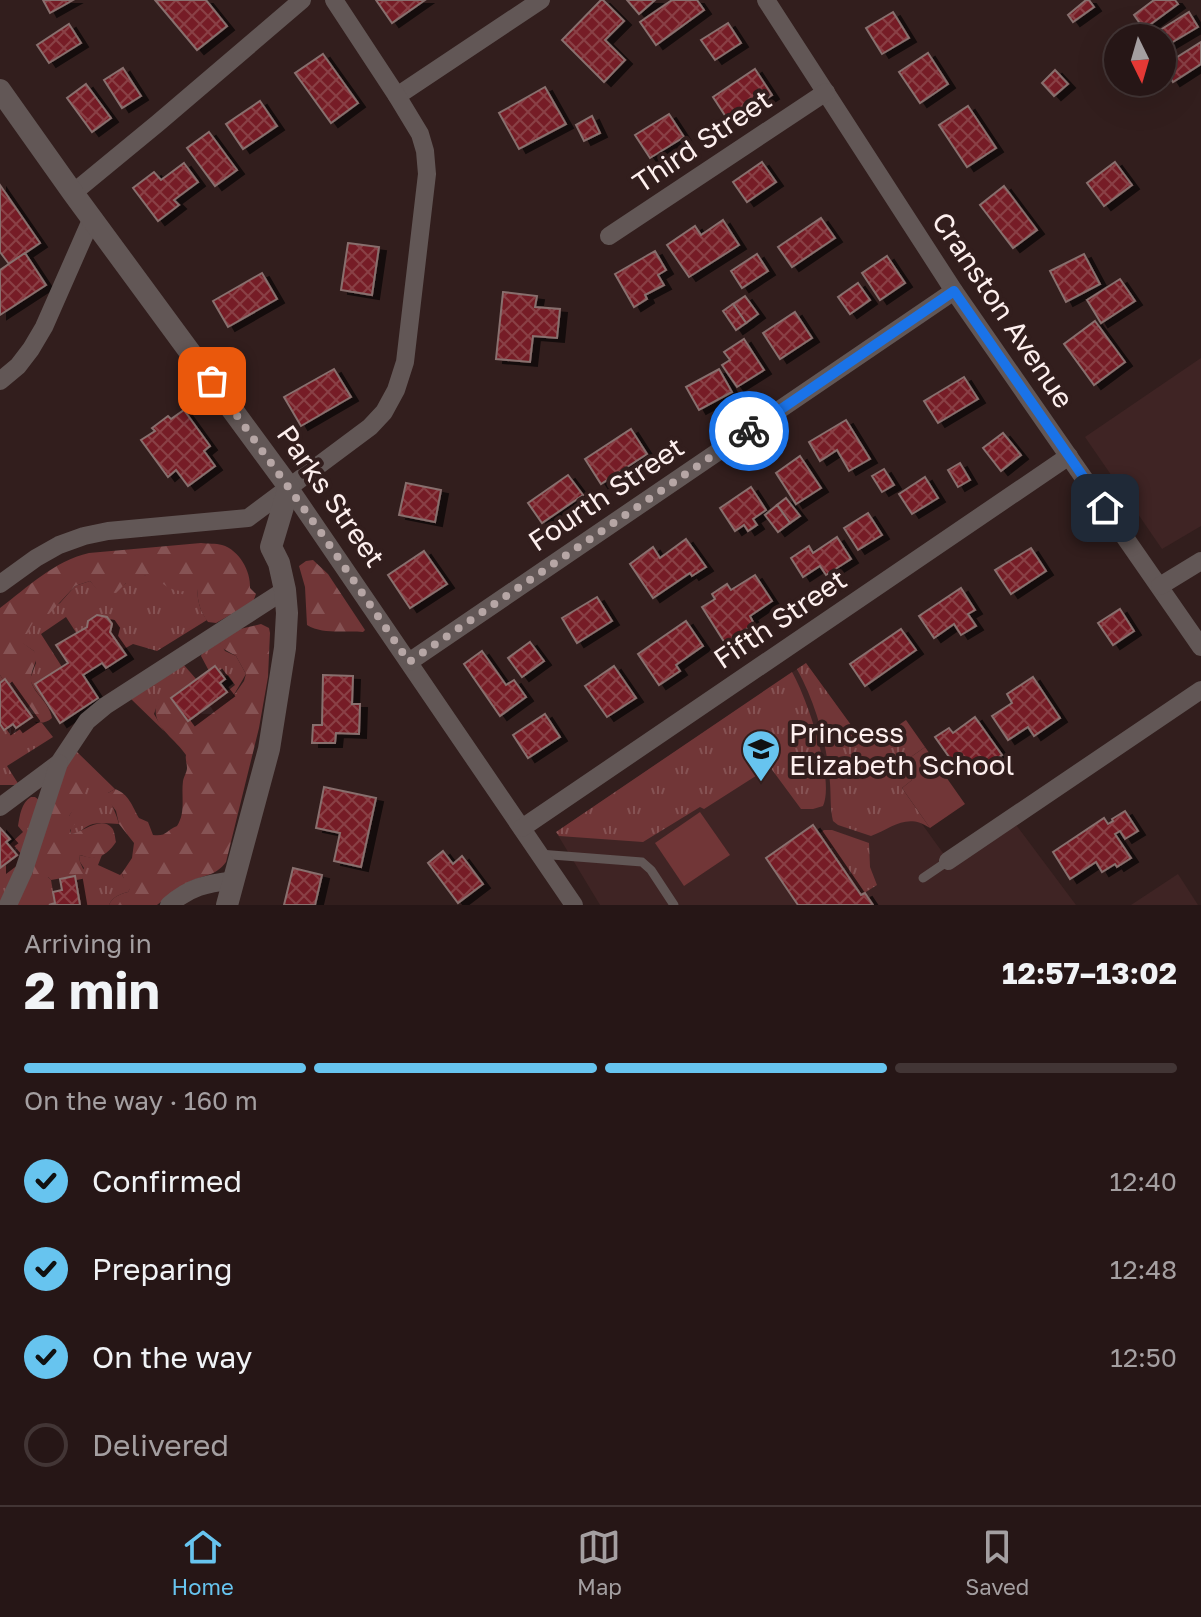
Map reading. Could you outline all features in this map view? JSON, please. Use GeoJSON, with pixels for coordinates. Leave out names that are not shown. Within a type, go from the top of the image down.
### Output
{"type":"FeatureCollection","features":[{"type":"Feature","properties":{"kind":"street"},"geometry":{"type":"LineString","coordinates":[[73,193],[302,0]]}},
{"type":"Feature","properties":{"kind":"street"},"geometry":{"type":"LineString","coordinates":[[0,584],[36,558],[84,536],[248,518],[370,427],[384,412],[396,390],[405,362],[427,174],[425,151],[420,134],[334,0]]}},
{"type":"Feature","properties":{"kind":"street"},"geometry":{"type":"LineString","coordinates":[[397,96],[541,0]]}},
{"type":"Feature","properties":{"kind":"street","name":"Cranston Avenue"},"geometry":{"type":"LineString","coordinates":[[766,0],[954,291],[1201,647]]}},
{"type":"Feature","properties":{"kind":"street","name":"Parks Street"},"geometry":{"type":"LineString","coordinates":[[0,90],[289,487],[573,904]]}},
{"type":"Feature","properties":{"kind":"street","name":"Third Street"},"geometry":{"type":"LineString","coordinates":[[609,236],[826,92]]}},
{"type":"Feature","properties":{"kind":"street"},"geometry":{"type":"LineString","coordinates":[[0,381],[18,366],[44,327],[92,218]]}},
{"type":"Feature","properties":{"kind":"street","name":"Fourth Street"},"geometry":{"type":"LineString","coordinates":[[409,662],[954,291]]}},
{"type":"Feature","properties":{"kind":"street","name":"Fifth Street"},"geometry":{"type":"LineString","coordinates":[[522,828],[1069,456]]}},
{"type":"Feature","properties":{"kind":"street"},"geometry":{"type":"LineString","coordinates":[[227,905],[269,749],[285,648],[285,590],[279,563],[271,547],[289,487]]}},
{"type":"Feature","properties":{"kind":"street"},"geometry":{"type":"LineString","coordinates":[[1160,586],[1201,561]]}},
{"type":"Feature","properties":{"kind":"street"},"geometry":{"type":"LineString","coordinates":[[8,905],[24,870],[59,763],[87,721],[105,706],[285,590]]}},
{"type":"Feature","properties":{"kind":"street"},"geometry":{"type":"LineString","coordinates":[[948,861],[1201,690]]}},
{"type":"Feature","properties":{"kind":"street"},"geometry":{"type":"LineString","coordinates":[[0,807],[59,763]]}},
{"type":"Feature","properties":{"kind":"street"},"geometry":{"type":"LineString","coordinates":[[169,905],[198,886],[234,880]]}},
{"type":"Feature","properties":{"kind":"lane"},"geometry":{"type":"LineString","coordinates":[[539,854],[642,862],[651,870],[674,905]]}},
{"type":"Feature","properties":{"kind":"lane"},"geometry":{"type":"LineString","coordinates":[[923,878],[948,861]]}},
{"type":"Feature","properties":{"kind":"shaded area"},"geometry":{"type":"Polygon","coordinates":[[[1201,358],[1201,526],[1162,549],[1085,437],[1201,358]]]}},
{"type":"Feature","properties":{"kind":"shaded area","name":"Princess Elizabeth School"},"geometry":{"type":"Polygon","coordinates":[[[806,663],[948,860],[1011,818],[1076,905],[600,905],[556,832],[806,663]]]}},
{"type":"Feature","properties":{"kind":"shaded area"},"geometry":{"type":"Polygon","coordinates":[[[1178,874],[1198,905],[1131,905],[1178,874]]]}},
{"type":"Feature","properties":{"kind":"green space"},"geometry":{"type":"Polygon","coordinates":[[[201,543],[222,545],[239,556],[250,588],[256,594],[253,602],[216,623],[208,622],[203,614],[197,589],[172,589],[151,574],[144,576],[139,584],[126,583],[116,593],[98,591],[90,581],[75,586],[49,614],[35,620],[23,643],[37,656],[31,681],[52,718],[40,723],[28,719],[0,675],[0,608],[42,576],[76,557],[89,553],[201,543]]]}},
{"type":"Feature","properties":{"kind":"green space"},"geometry":{"type":"Polygon","coordinates":[[[313,560],[328,574],[365,630],[363,632],[327,631],[307,625],[305,587],[299,566],[313,560]]]}},
{"type":"Feature","properties":{"kind":"green space"},"geometry":{"type":"Polygon","coordinates":[[[151,573],[197,588],[199,605],[207,620],[157,651],[133,644],[122,650],[110,632],[112,624],[106,617],[97,615],[77,634],[66,617],[41,634],[62,667],[50,710],[30,679],[36,663],[34,651],[22,643],[34,619],[60,603],[75,586],[90,581],[99,591],[120,588],[151,573]]]}},
{"type":"Feature","properties":{"kind":"green space"},"geometry":{"type":"Polygon","coordinates":[[[261,624],[269,628],[270,633],[268,677],[259,728],[226,862],[215,872],[182,886],[157,905],[109,905],[130,888],[122,873],[132,858],[134,843],[119,824],[108,793],[115,789],[124,794],[139,818],[148,822],[153,835],[164,834],[177,826],[181,815],[186,755],[159,722],[156,707],[159,698],[167,695],[184,701],[218,696],[227,700],[232,698],[246,674],[236,656],[222,648],[219,641],[240,629],[261,624]]]}},
{"type":"Feature","properties":{"kind":"green space"},"geometry":{"type":"Polygon","coordinates":[[[219,641],[225,651],[236,656],[246,674],[232,698],[227,700],[220,697],[235,685],[228,675],[223,677],[209,671],[201,656],[219,641]]]}},
{"type":"Feature","properties":{"kind":"green space"},"geometry":{"type":"Polygon","coordinates":[[[806,663],[867,747],[906,720],[925,747],[901,764],[912,780],[902,788],[930,828],[922,823],[907,821],[871,836],[833,821],[823,739],[810,696],[797,669],[806,663]]]}},
{"type":"Feature","properties":{"kind":"green space"},"geometry":{"type":"Polygon","coordinates":[[[183,664],[197,680],[173,697],[159,699],[154,714],[164,731],[130,698],[183,664]]]}},
{"type":"Feature","properties":{"kind":"green space"},"geometry":{"type":"Polygon","coordinates":[[[792,672],[818,739],[825,777],[823,806],[801,809],[770,767],[704,809],[700,807],[643,842],[559,836],[556,832],[792,672]]]}},
{"type":"Feature","properties":{"kind":"green space"},"geometry":{"type":"Polygon","coordinates":[[[0,675],[36,723],[42,723],[53,737],[7,766],[19,785],[0,785],[0,675]]]}},
{"type":"Feature","properties":{"kind":"green space"},"geometry":{"type":"Polygon","coordinates":[[[925,747],[965,804],[930,828],[902,788],[912,780],[901,764],[925,747]]]}},
{"type":"Feature","properties":{"kind":"green space"},"geometry":{"type":"Polygon","coordinates":[[[75,750],[115,789],[108,793],[119,824],[93,824],[71,834],[69,816],[77,803],[63,770],[75,750]]]}},
{"type":"Feature","properties":{"kind":"green space"},"geometry":{"type":"Polygon","coordinates":[[[73,766],[87,772],[88,784],[84,796],[69,816],[75,824],[70,830],[71,834],[103,823],[112,828],[116,842],[109,851],[98,857],[79,855],[85,873],[82,880],[76,883],[74,876],[51,880],[34,874],[32,870],[63,770],[73,766]]]}},
{"type":"Feature","properties":{"kind":"green space"},"geometry":{"type":"Polygon","coordinates":[[[31,797],[39,800],[21,864],[0,905],[0,868],[16,855],[9,845],[23,832],[18,826],[20,814],[31,797]]]}},
{"type":"Feature","properties":{"kind":"green space"},"geometry":{"type":"Polygon","coordinates":[[[700,812],[730,855],[684,886],[655,843],[700,812]]]}},
{"type":"Feature","properties":{"kind":"green space"},"geometry":{"type":"Polygon","coordinates":[[[824,830],[869,843],[870,867],[877,885],[861,895],[819,834],[824,830]]]}},
{"type":"Feature","properties":{"kind":"green space"},"geometry":{"type":"Polygon","coordinates":[[[79,855],[92,858],[102,855],[98,865],[120,875],[122,873],[131,887],[128,892],[117,896],[109,905],[80,905],[76,883],[84,868],[79,855]]]}},
{"type":"Feature","properties":{"kind":"green space"},"geometry":{"type":"Polygon","coordinates":[[[33,863],[51,880],[55,903],[16,905],[33,863]]]}},
{"type":"Feature","properties":{"kind":"building"},"geometry":{"type":"Polygon","coordinates":[[[43,0],[73,0],[50,13],[43,0]]]}},
{"type":"Feature","properties":{"kind":"building"},"geometry":{"type":"Polygon","coordinates":[[[155,0],[206,0],[227,26],[197,50],[155,0]]]}},
{"type":"Feature","properties":{"kind":"building"},"geometry":{"type":"Polygon","coordinates":[[[376,0],[425,0],[392,23],[376,0]]]}},
{"type":"Feature","properties":{"kind":"building"},"geometry":{"type":"Polygon","coordinates":[[[601,0],[624,21],[605,40],[625,60],[604,82],[562,40],[601,0]]]}},
{"type":"Feature","properties":{"kind":"building"},"geometry":{"type":"Polygon","coordinates":[[[627,0],[655,0],[639,14],[627,0]]]}},
{"type":"Feature","properties":{"kind":"building"},"geometry":{"type":"Polygon","coordinates":[[[672,0],[697,0],[704,10],[656,45],[640,22],[672,0]]]}},
{"type":"Feature","properties":{"kind":"building"},"geometry":{"type":"Polygon","coordinates":[[[1086,0],[1094,7],[1073,22],[1068,15],[1086,0]]]}},
{"type":"Feature","properties":{"kind":"building"},"geometry":{"type":"Polygon","coordinates":[[[1154,0],[1175,0],[1178,4],[1151,24],[1140,24],[1134,15],[1154,0]]]}},
{"type":"Feature","properties":{"kind":"building"},"geometry":{"type":"Polygon","coordinates":[[[893,12],[909,38],[882,54],[866,28],[893,12]]]}},
{"type":"Feature","properties":{"kind":"building"},"geometry":{"type":"Polygon","coordinates":[[[1189,12],[1198,27],[1176,40],[1176,24],[1170,24],[1189,12]]]}},
{"type":"Feature","properties":{"kind":"building"},"geometry":{"type":"Polygon","coordinates":[[[728,23],[741,43],[715,60],[701,40],[728,23]]]}},
{"type":"Feature","properties":{"kind":"building"},"geometry":{"type":"Polygon","coordinates":[[[69,24],[81,43],[49,63],[37,45],[69,24]]]}},
{"type":"Feature","properties":{"kind":"building"},"geometry":{"type":"Polygon","coordinates":[[[1201,42],[1201,64],[1176,80],[1176,58],[1201,42]]]}},
{"type":"Feature","properties":{"kind":"building"},"geometry":{"type":"Polygon","coordinates":[[[928,53],[948,84],[920,103],[899,72],[928,53]]]}},
{"type":"Feature","properties":{"kind":"building"},"geometry":{"type":"Polygon","coordinates":[[[323,54],[358,103],[331,123],[295,73],[323,54]]]}},
{"type":"Feature","properties":{"kind":"building"},"geometry":{"type":"Polygon","coordinates":[[[123,68],[141,96],[122,108],[104,80],[123,68]]]}},
{"type":"Feature","properties":{"kind":"building"},"geometry":{"type":"Polygon","coordinates":[[[755,69],[772,95],[730,123],[713,97],[755,69]]]}},
{"type":"Feature","properties":{"kind":"building"},"geometry":{"type":"Polygon","coordinates":[[[1055,70],[1068,84],[1054,96],[1042,83],[1055,70]]]}},
{"type":"Feature","properties":{"kind":"building"},"geometry":{"type":"Polygon","coordinates":[[[86,84],[111,118],[92,132],[67,98],[86,84]]]}},
{"type":"Feature","properties":{"kind":"building"},"geometry":{"type":"Polygon","coordinates":[[[545,87],[566,124],[519,149],[499,113],[545,87]]]}},
{"type":"Feature","properties":{"kind":"building"},"geometry":{"type":"Polygon","coordinates":[[[260,101],[277,126],[243,149],[226,124],[260,101]]]}},
{"type":"Feature","properties":{"kind":"building"},"geometry":{"type":"Polygon","coordinates":[[[968,106],[996,148],[967,167],[939,125],[968,106]]]}},
{"type":"Feature","properties":{"kind":"building"},"geometry":{"type":"Polygon","coordinates":[[[669,114],[684,137],[650,158],[635,135],[669,114]]]}},
{"type":"Feature","properties":{"kind":"building"},"geometry":{"type":"Polygon","coordinates":[[[592,116],[600,133],[584,141],[576,125],[592,116]]]}},
{"type":"Feature","properties":{"kind":"building"},"geometry":{"type":"Polygon","coordinates":[[[209,132],[237,170],[215,186],[187,148],[209,132]]]}},
{"type":"Feature","properties":{"kind":"building"},"geometry":{"type":"Polygon","coordinates":[[[762,162],[776,182],[747,202],[733,182],[762,162]]]}},
{"type":"Feature","properties":{"kind":"building"},"geometry":{"type":"Polygon","coordinates":[[[1115,162],[1132,185],[1104,206],[1087,183],[1115,162]]]}},
{"type":"Feature","properties":{"kind":"building"},"geometry":{"type":"Polygon","coordinates":[[[184,163],[198,182],[174,200],[179,205],[158,221],[133,188],[154,172],[161,180],[184,163]]]}},
{"type":"Feature","properties":{"kind":"building"},"geometry":{"type":"Polygon","coordinates":[[[0,185],[40,243],[9,264],[0,252],[0,185]]]}},
{"type":"Feature","properties":{"kind":"building"},"geometry":{"type":"Polygon","coordinates":[[[1004,186],[1037,230],[1013,248],[980,205],[1004,186]]]}},
{"type":"Feature","properties":{"kind":"building"},"geometry":{"type":"Polygon","coordinates":[[[821,218],[835,238],[792,267],[778,247],[821,218]]]}},
{"type":"Feature","properties":{"kind":"building"},"geometry":{"type":"Polygon","coordinates":[[[723,220],[739,245],[689,277],[667,245],[695,226],[701,235],[723,220]]]}},
{"type":"Feature","properties":{"kind":"building"},"geometry":{"type":"Polygon","coordinates":[[[348,243],[379,247],[372,295],[341,290],[348,243]]]}},
{"type":"Feature","properties":{"kind":"building"},"geometry":{"type":"Polygon","coordinates":[[[655,251],[666,270],[658,275],[664,285],[645,295],[647,299],[634,307],[615,274],[655,251]]]}},
{"type":"Feature","properties":{"kind":"building"},"geometry":{"type":"Polygon","coordinates":[[[25,253],[46,285],[0,315],[0,270],[25,253]]]}},
{"type":"Feature","properties":{"kind":"building"},"geometry":{"type":"Polygon","coordinates":[[[757,254],[768,271],[742,288],[731,271],[757,254]]]}},
{"type":"Feature","properties":{"kind":"building"},"geometry":{"type":"Polygon","coordinates":[[[1084,254],[1100,284],[1066,302],[1050,271],[1084,254]]]}},
{"type":"Feature","properties":{"kind":"building"},"geometry":{"type":"Polygon","coordinates":[[[887,256],[905,283],[880,300],[862,273],[887,256]]]}},
{"type":"Feature","properties":{"kind":"building"},"geometry":{"type":"Polygon","coordinates":[[[262,273],[277,299],[228,327],[213,301],[262,273]]]}},
{"type":"Feature","properties":{"kind":"building"},"geometry":{"type":"Polygon","coordinates":[[[1120,279],[1135,301],[1101,323],[1087,300],[1120,279]]]}},
{"type":"Feature","properties":{"kind":"building"},"geometry":{"type":"Polygon","coordinates":[[[858,283],[870,300],[850,314],[838,297],[858,283]]]}},
{"type":"Feature","properties":{"kind":"building"},"geometry":{"type":"Polygon","coordinates":[[[503,292],[537,296],[535,307],[560,309],[557,338],[533,336],[530,362],[496,359],[503,292]]]}},
{"type":"Feature","properties":{"kind":"building"},"geometry":{"type":"Polygon","coordinates":[[[745,296],[758,314],[746,323],[733,304],[745,296]]]}},
{"type":"Feature","properties":{"kind":"building"},"geometry":{"type":"Polygon","coordinates":[[[733,304],[746,323],[736,330],[723,311],[733,304]]]}},
{"type":"Feature","properties":{"kind":"building"},"geometry":{"type":"Polygon","coordinates":[[[795,312],[812,338],[780,359],[763,333],[795,312]]]}},
{"type":"Feature","properties":{"kind":"building"},"geometry":{"type":"Polygon","coordinates":[[[1095,321],[1125,362],[1094,385],[1064,344],[1095,321]]]}},
{"type":"Feature","properties":{"kind":"building"},"geometry":{"type":"Polygon","coordinates":[[[744,339],[764,370],[737,387],[722,365],[730,360],[724,352],[744,339]]]}},
{"type":"Feature","properties":{"kind":"building"},"geometry":{"type":"Polygon","coordinates":[[[334,369],[351,397],[301,426],[284,397],[334,369]]]}},
{"type":"Feature","properties":{"kind":"building"},"geometry":{"type":"Polygon","coordinates":[[[719,369],[732,392],[699,410],[686,387],[719,369]]]}},
{"type":"Feature","properties":{"kind":"building"},"geometry":{"type":"Polygon","coordinates":[[[964,377],[978,399],[938,423],[924,401],[964,377]]]}},
{"type":"Feature","properties":{"kind":"building"},"geometry":{"type":"Polygon","coordinates":[[[184,410],[210,446],[204,451],[215,466],[188,486],[176,470],[168,477],[141,440],[155,431],[152,428],[168,416],[171,419],[184,410]]]}},
{"type":"Feature","properties":{"kind":"building"},"geometry":{"type":"Polygon","coordinates":[[[846,420],[870,459],[849,471],[837,450],[820,461],[809,442],[846,420]]]}},
{"type":"Feature","properties":{"kind":"building"},"geometry":{"type":"Polygon","coordinates":[[[631,429],[647,454],[601,484],[585,459],[631,429]]]}},
{"type":"Feature","properties":{"kind":"building"},"geometry":{"type":"Polygon","coordinates":[[[1003,433],[1021,455],[1001,471],[983,448],[1003,433]]]}},
{"type":"Feature","properties":{"kind":"building"},"geometry":{"type":"Polygon","coordinates":[[[800,456],[821,488],[796,504],[776,473],[800,456]]]}},
{"type":"Feature","properties":{"kind":"building"},"geometry":{"type":"Polygon","coordinates":[[[960,463],[970,480],[958,487],[948,470],[960,463]]]}},
{"type":"Feature","properties":{"kind":"building"},"geometry":{"type":"Polygon","coordinates":[[[884,469],[894,485],[882,492],[872,476],[884,469]]]}},
{"type":"Feature","properties":{"kind":"building"},"geometry":{"type":"Polygon","coordinates":[[[568,475],[583,495],[542,523],[528,503],[568,475]]]}},
{"type":"Feature","properties":{"kind":"building"},"geometry":{"type":"Polygon","coordinates":[[[925,477],[938,498],[912,514],[899,494],[925,477]]]}},
{"type":"Feature","properties":{"kind":"building"},"geometry":{"type":"Polygon","coordinates":[[[406,483],[441,490],[435,522],[399,515],[406,483]]]}},
{"type":"Feature","properties":{"kind":"building"},"geometry":{"type":"Polygon","coordinates":[[[751,487],[766,510],[753,519],[757,525],[748,531],[744,525],[735,531],[720,508],[751,487]]]}},
{"type":"Feature","properties":{"kind":"building"},"geometry":{"type":"Polygon","coordinates":[[[786,498],[800,516],[790,523],[777,505],[786,498]]]}},
{"type":"Feature","properties":{"kind":"building"},"geometry":{"type":"Polygon","coordinates":[[[777,505],[790,523],[778,532],[765,515],[777,505]]]}},
{"type":"Feature","properties":{"kind":"building"},"geometry":{"type":"Polygon","coordinates":[[[868,513],[882,535],[858,550],[844,528],[868,513]]]}},
{"type":"Feature","properties":{"kind":"building"},"geometry":{"type":"Polygon","coordinates":[[[837,537],[851,559],[826,575],[820,566],[803,577],[791,558],[809,546],[813,553],[837,537]]]}},
{"type":"Feature","properties":{"kind":"building"},"geometry":{"type":"Polygon","coordinates":[[[686,539],[706,567],[692,576],[690,573],[653,598],[630,564],[653,547],[660,558],[686,539]]]}},
{"type":"Feature","properties":{"kind":"building"},"geometry":{"type":"Polygon","coordinates":[[[1031,548],[1046,571],[1011,594],[995,570],[1031,548]]]}},
{"type":"Feature","properties":{"kind":"building"},"geometry":{"type":"Polygon","coordinates":[[[424,551],[447,584],[410,608],[388,575],[424,551]]]}},
{"type":"Feature","properties":{"kind":"building"},"geometry":{"type":"Polygon","coordinates":[[[755,575],[772,601],[750,616],[754,624],[725,643],[702,607],[715,599],[712,594],[727,584],[731,590],[755,575]]]}},
{"type":"Feature","properties":{"kind":"building"},"geometry":{"type":"Polygon","coordinates":[[[961,588],[975,610],[968,614],[976,626],[961,635],[954,624],[934,638],[919,616],[961,588]]]}},
{"type":"Feature","properties":{"kind":"building"},"geometry":{"type":"Polygon","coordinates":[[[597,597],[612,621],[577,643],[562,618],[597,597]]]}},
{"type":"Feature","properties":{"kind":"building"},"geometry":{"type":"Polygon","coordinates":[[[1120,609],[1134,631],[1113,645],[1098,623],[1120,609]]]}},
{"type":"Feature","properties":{"kind":"building"},"geometry":{"type":"Polygon","coordinates":[[[97,615],[107,617],[112,624],[110,632],[126,655],[106,668],[102,663],[83,675],[98,698],[60,723],[35,684],[68,663],[56,645],[87,627],[88,621],[97,615]]]}},
{"type":"Feature","properties":{"kind":"building"},"geometry":{"type":"Polygon","coordinates":[[[686,621],[703,646],[676,665],[680,671],[659,685],[638,654],[686,621]]]}},
{"type":"Feature","properties":{"kind":"building"},"geometry":{"type":"Polygon","coordinates":[[[901,629],[916,650],[865,686],[850,664],[901,629]]]}},
{"type":"Feature","properties":{"kind":"building"},"geometry":{"type":"Polygon","coordinates":[[[530,642],[544,661],[522,677],[508,658],[530,642]]]}},
{"type":"Feature","properties":{"kind":"building"},"geometry":{"type":"Polygon","coordinates":[[[482,651],[506,685],[514,680],[526,697],[500,716],[464,664],[482,651]]]}},
{"type":"Feature","properties":{"kind":"building"},"geometry":{"type":"Polygon","coordinates":[[[215,666],[225,679],[220,683],[227,692],[188,721],[171,698],[215,666]]]}},
{"type":"Feature","properties":{"kind":"building"},"geometry":{"type":"Polygon","coordinates":[[[614,666],[636,698],[607,717],[585,686],[614,666]]]}},
{"type":"Feature","properties":{"kind":"building"},"geometry":{"type":"Polygon","coordinates":[[[323,675],[353,676],[352,704],[360,704],[359,734],[336,733],[335,743],[312,743],[313,725],[322,725],[323,675]]]}},
{"type":"Feature","properties":{"kind":"building"},"geometry":{"type":"Polygon","coordinates":[[[1033,677],[1060,718],[1034,736],[1028,727],[1008,740],[992,716],[1012,703],[1007,694],[1033,677]]]}},
{"type":"Feature","properties":{"kind":"building"},"geometry":{"type":"Polygon","coordinates":[[[5,679],[32,717],[16,728],[13,724],[4,730],[0,724],[0,683],[5,679]]]}},
{"type":"Feature","properties":{"kind":"building"},"geometry":{"type":"Polygon","coordinates":[[[545,714],[560,737],[528,758],[513,735],[545,714]]]}},
{"type":"Feature","properties":{"kind":"building"},"geometry":{"type":"Polygon","coordinates":[[[975,717],[1002,755],[978,771],[972,762],[959,771],[935,737],[949,728],[953,733],[975,717]]]}},
{"type":"Feature","properties":{"kind":"building"},"geometry":{"type":"Polygon","coordinates":[[[324,787],[376,798],[361,867],[334,861],[340,833],[316,828],[324,787]]]}},
{"type":"Feature","properties":{"kind":"building"},"geometry":{"type":"Polygon","coordinates":[[[1125,811],[1138,831],[1125,839],[1120,831],[1115,834],[1131,858],[1102,872],[1096,862],[1070,879],[1053,852],[1104,818],[1108,824],[1125,811]]]}},
{"type":"Feature","properties":{"kind":"building"},"geometry":{"type":"Polygon","coordinates":[[[813,825],[861,895],[865,893],[873,905],[798,905],[766,858],[813,825]]]}},
{"type":"Feature","properties":{"kind":"building"},"geometry":{"type":"Polygon","coordinates":[[[0,828],[10,839],[6,842],[17,855],[0,868],[0,828]]]}},
{"type":"Feature","properties":{"kind":"building"},"geometry":{"type":"Polygon","coordinates":[[[443,851],[453,864],[462,856],[483,884],[458,903],[428,863],[443,851]]]}},
{"type":"Feature","properties":{"kind":"building"},"geometry":{"type":"Polygon","coordinates":[[[293,868],[322,875],[315,905],[284,905],[293,868]]]}},
{"type":"Feature","properties":{"kind":"building"},"geometry":{"type":"Polygon","coordinates":[[[75,876],[80,905],[49,905],[55,903],[53,892],[62,890],[60,879],[75,876]]]}},
{"type":"Feature","properties":{"kind":"way so far"},"geometry":{"type":"LineString","coordinates":[[212,381],[409,662],[749,431]]}},
{"type":"Feature","properties":{"kind":"place","name":"Princess Elizabeth School"},"geometry":{"type":"Point","coordinates":[761,783]}},
{"type":"Feature","properties":{"kind":"route"},"geometry":{"type":"LineString","coordinates":[[749,431],[954,291],[1105,508]]}}]}
